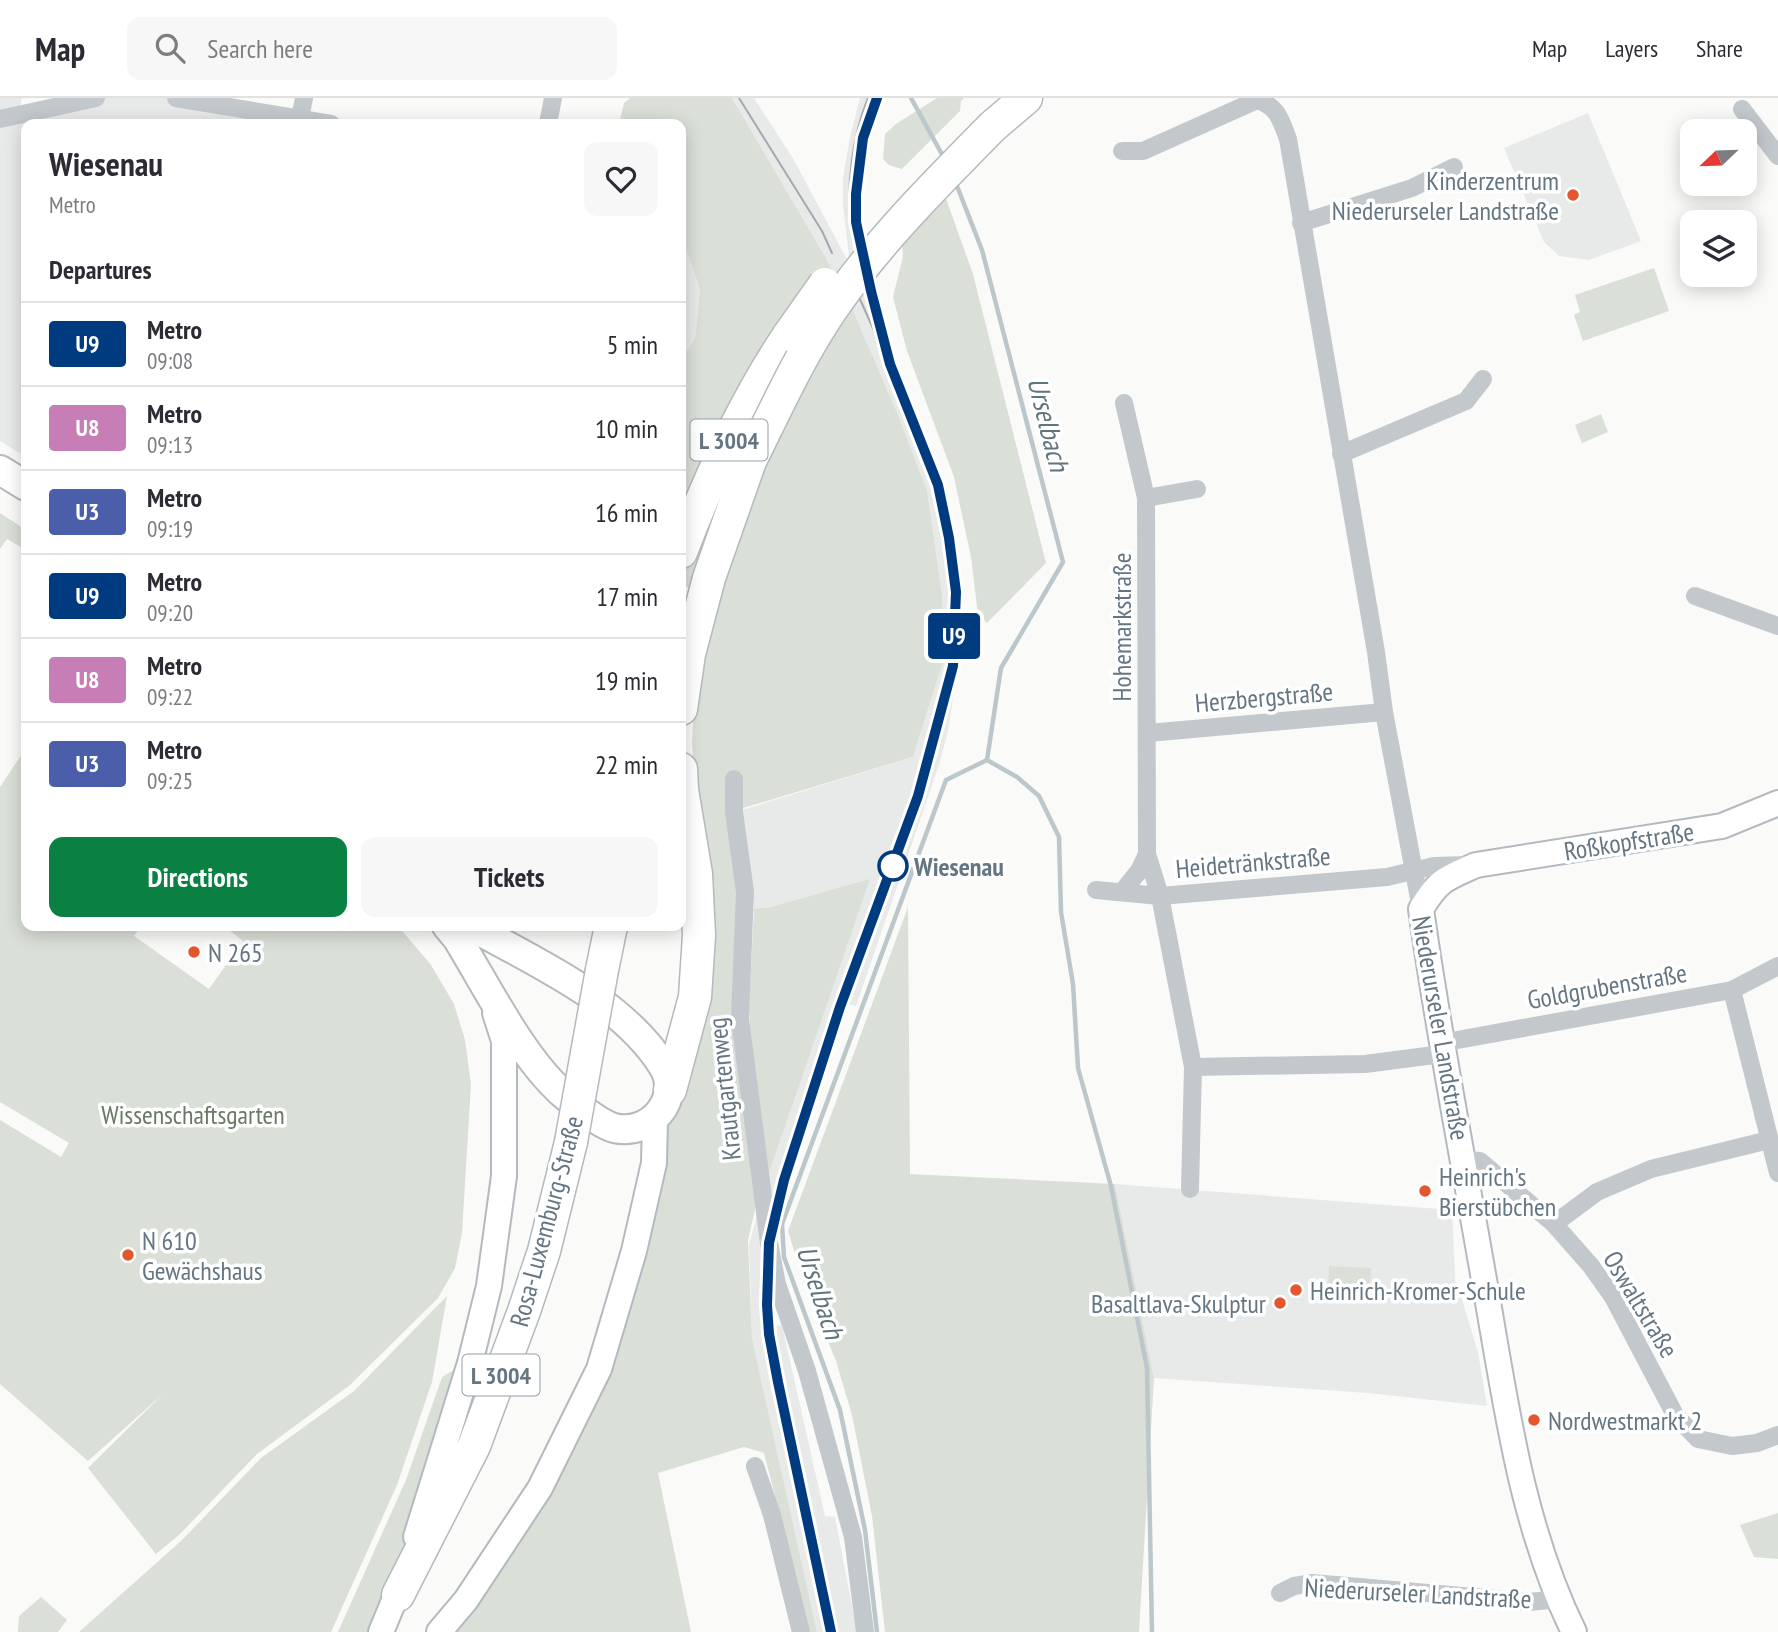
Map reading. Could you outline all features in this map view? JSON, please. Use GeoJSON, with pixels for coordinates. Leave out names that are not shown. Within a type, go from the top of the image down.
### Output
{"type":"FeatureCollection","features":[{"type":"Feature","properties":{"kind":"highway","name":"L 3004"},"geometry":{"type":"LineString","coordinates":[[686,605],[718,462],[764,372],[871,224],[989,111],[1026,98]]}},
{"type":"Feature","properties":{"kind":"highway","name":"L 3004"},"geometry":{"type":"LineString","coordinates":[[695,568],[830,312],[871,256],[937,183],[989,111]]}},
{"type":"Feature","properties":{"kind":"highway"},"geometry":{"type":"LineString","coordinates":[[686,675],[695,568]]}},
{"type":"Feature","properties":{"kind":"highway"},"geometry":{"type":"LineString","coordinates":[[670,1090],[695,997],[699,935],[696,874],[686,814]]}},
{"type":"Feature","properties":{"kind":"highway","name":"Rosa-Luxemburg-Straße"},"geometry":{"type":"LineString","coordinates":[[398,1595],[474,1446],[544,1251],[572,1142],[606,943]]}},
{"type":"Feature","properties":{"kind":"main road"},"geometry":{"type":"LineString","coordinates":[[0,470],[21,482]]}},
{"type":"Feature","properties":{"kind":"main road"},"geometry":{"type":"LineString","coordinates":[[0,491],[21,503]]}},
{"type":"Feature","properties":{"kind":"main road","name":"Roßkopfstraße"},"geometry":{"type":"LineString","coordinates":[[1421,909],[1434,887],[1476,865],[1722,826],[1778,803]]}},
{"type":"Feature","properties":{"kind":"main road","name":"Niederurseler Landstraße"},"geometry":{"type":"LineString","coordinates":[[1421,909],[1442,1048],[1515,1453],[1534,1534],[1557,1599],[1574,1632]]}},
{"type":"Feature","properties":{"kind":"main road"},"geometry":{"type":"LineString","coordinates":[[451,931],[539,1069],[568,1098],[614,1128],[637,1127],[655,1119],[663,1110],[670,1090],[668,1077],[663,1065],[628,1026],[600,1002],[556,972],[481,931]]}},
{"type":"Feature","properties":{"kind":"main road"},"geometry":{"type":"LineString","coordinates":[[398,1595],[470,1363],[489,1286],[504,1177],[506,1074],[504,1041],[487,985]]}},
{"type":"Feature","properties":{"kind":"main road"},"geometry":{"type":"LineString","coordinates":[[439,1632],[466,1600],[540,1488],[599,1369],[634,1251],[654,1163],[655,1119]]}},
{"type":"Feature","properties":{"kind":"main road","name":"Rosa-Luxemburg-Straße"},"geometry":{"type":"LineString","coordinates":[[381,1632],[398,1595]]}},
{"type":"Feature","properties":{"kind":"street"},"geometry":{"type":"LineString","coordinates":[[0,119],[96,98]]}},
{"type":"Feature","properties":{"kind":"street"},"geometry":{"type":"LineString","coordinates":[[176,98],[305,119]]}},
{"type":"Feature","properties":{"kind":"street"},"geometry":{"type":"LineString","coordinates":[[300,118],[304,98]]}},
{"type":"Feature","properties":{"kind":"street"},"geometry":{"type":"LineString","coordinates":[[549,119],[553,98]]}},
{"type":"Feature","properties":{"kind":"street","name":"Niederurseler Landstraße"},"geometry":{"type":"LineString","coordinates":[[1122,151],[1143,151],[1257,100],[1267,103],[1279,114],[1288,139],[1384,712],[1421,909]]}},
{"type":"Feature","properties":{"kind":"street"},"geometry":{"type":"LineString","coordinates":[[1742,109],[1778,156]]}},
{"type":"Feature","properties":{"kind":"street"},"geometry":{"type":"LineString","coordinates":[[1301,223],[1412,188],[1454,167]]}},
{"type":"Feature","properties":{"kind":"street"},"geometry":{"type":"LineString","coordinates":[[1341,454],[1466,401],[1483,379]]}},
{"type":"Feature","properties":{"kind":"street","name":"Hohemarkstraße"},"geometry":{"type":"LineString","coordinates":[[1125,403],[1146,498],[1147,854],[1160,896],[1193,1067],[1189,1189]]}},
{"type":"Feature","properties":{"kind":"street"},"geometry":{"type":"LineString","coordinates":[[1146,498],[1197,489]]}},
{"type":"Feature","properties":{"kind":"street"},"geometry":{"type":"LineString","coordinates":[[1695,596],[1778,626]]}},
{"type":"Feature","properties":{"kind":"street","name":"Herzbergstraße"},"geometry":{"type":"LineString","coordinates":[[1148,733],[1384,712]]}},
{"type":"Feature","properties":{"kind":"street","name":"Krautgartenweg"},"geometry":{"type":"LineString","coordinates":[[734,779],[734,812],[745,892],[740,1019],[769,1243],[777,1283],[807,1371],[853,1536],[865,1632]]}},
{"type":"Feature","properties":{"kind":"street"},"geometry":{"type":"LineString","coordinates":[[1122,892],[1139,871],[1147,854]]}},
{"type":"Feature","properties":{"kind":"street","name":"Roßkopfstraße"},"geometry":{"type":"LineString","coordinates":[[1414,870],[1434,866],[1476,865]]}},
{"type":"Feature","properties":{"kind":"street","name":"Heidetränkstraße"},"geometry":{"type":"LineString","coordinates":[[1096,890],[1160,896],[1387,877],[1414,870]]}},
{"type":"Feature","properties":{"kind":"street","name":"Goldgrubenstraße"},"geometry":{"type":"LineString","coordinates":[[1193,1067],[1365,1064],[1732,990],[1778,966]]}},
{"type":"Feature","properties":{"kind":"street"},"geometry":{"type":"LineString","coordinates":[[1732,990],[1778,1173]]}},
{"type":"Feature","properties":{"kind":"street"},"geometry":{"type":"LineString","coordinates":[[1555,1224],[1597,1192],[1651,1169],[1769,1139]]}},
{"type":"Feature","properties":{"kind":"street","name":"Oswaltstraße"},"geometry":{"type":"LineString","coordinates":[[1464,1160],[1480,1161],[1555,1224],[1591,1266],[1613,1297],[1675,1415],[1698,1438],[1732,1446],[1757,1443],[1778,1434]]}},
{"type":"Feature","properties":{"kind":"street"},"geometry":{"type":"LineString","coordinates":[[755,1466],[772,1515],[802,1632]]}},
{"type":"Feature","properties":{"kind":"street","name":"Niederurseler Landstraße"},"geometry":{"type":"LineString","coordinates":[[1280,1593],[1294,1586],[1313,1583],[1530,1602],[1557,1599]]}},
{"type":"Feature","properties":{"kind":"shaded area"},"geometry":{"type":"Polygon","coordinates":[[[0,98],[22,98],[20,107],[66,98],[219,98],[327,119],[21,119],[21,454],[0,441],[0,98]]]}},
{"type":"Feature","properties":{"kind":"shaded area"},"geometry":{"type":"Polygon","coordinates":[[[732,98],[754,98],[794,160],[850,265],[843,206],[843,177],[850,137],[860,98],[882,98],[869,136],[864,169],[862,210],[867,250],[891,345],[943,484],[961,590],[958,666],[948,731],[939,765],[856,1006],[848,1004],[786,1190],[774,1243],[772,1283],[776,1326],[782,1325],[825,1516],[835,1517],[857,1632],[817,1632],[752,1338],[749,1244],[768,1176],[869,880],[771,907],[754,909],[748,854],[739,811],[913,757],[942,665],[942,595],[927,490],[898,415],[852,308],[826,258],[732,98]]]}},
{"type":"Feature","properties":{"kind":"shaded area","name":"Kinderzentrum Niederurseler Landstraße"},"geometry":{"type":"Polygon","coordinates":[[[1588,113],[1641,241],[1589,260],[1559,256],[1544,242],[1504,148],[1588,113]]]}},
{"type":"Feature","properties":{"kind":"shaded area"},"geometry":{"type":"Polygon","coordinates":[[[686,248],[700,289],[695,339],[686,352],[686,248]]]}},
{"type":"Feature","properties":{"kind":"shaded area","name":"Heinrich-Kromer-Schule"},"geometry":{"type":"Polygon","coordinates":[[[1115,1184],[1452,1210],[1456,1296],[1461,1296],[1478,1352],[1487,1406],[1368,1393],[1154,1378],[1115,1184]]]}},
{"type":"Feature","properties":{"kind":"green space"},"geometry":{"type":"Polygon","coordinates":[[[630,98],[732,98],[826,258],[852,308],[898,415],[927,490],[942,595],[942,665],[913,757],[730,812],[743,876],[734,988],[757,1201],[748,1240],[752,1338],[817,1632],[810,1632],[764,1453],[744,1447],[658,1473],[691,1632],[440,1632],[607,1369],[662,1120],[695,1043],[699,827],[692,744],[697,644],[708,597],[686,586],[686,352],[695,339],[700,289],[686,249],[686,119],[620,119],[624,103],[630,98]]]}},
{"type":"Feature","properties":{"kind":"green space"},"geometry":{"type":"Polygon","coordinates":[[[937,98],[964,98],[960,111],[902,169],[889,165],[883,159],[885,134],[937,98]]]}},
{"type":"Feature","properties":{"kind":"green space"},"geometry":{"type":"Polygon","coordinates":[[[944,193],[973,274],[1046,563],[987,623],[978,615],[971,557],[954,477],[907,351],[893,297],[903,257],[902,242],[944,193]]]}},
{"type":"Feature","properties":{"kind":"green space"},"geometry":{"type":"Polygon","coordinates":[[[1654,268],[1669,311],[1583,341],[1574,315],[1580,312],[1575,295],[1654,268]]]}},
{"type":"Feature","properties":{"kind":"green space"},"geometry":{"type":"Polygon","coordinates":[[[1601,414],[1608,432],[1582,443],[1575,425],[1601,414]]]}},
{"type":"Feature","properties":{"kind":"green space"},"geometry":{"type":"Polygon","coordinates":[[[0,513],[21,527],[21,547],[7,539],[0,549],[0,513]]]}},
{"type":"Feature","properties":{"kind":"green space","name":"Wissenschaftsgarten"},"geometry":{"type":"Polygon","coordinates":[[[21,756],[21,931],[138,931],[134,936],[209,989],[243,941],[230,931],[402,931],[431,965],[454,1004],[465,1040],[471,1084],[462,1233],[455,1268],[438,1298],[350,1385],[257,1454],[180,1534],[156,1554],[88,1468],[164,1393],[88,1461],[0,1384],[0,1120],[61,1157],[69,1143],[0,1102],[0,787],[21,756]]]}},
{"type":"Feature","properties":{"kind":"green space"},"geometry":{"type":"Polygon","coordinates":[[[870,879],[768,1176],[753,1086],[749,1010],[754,909],[771,907],[870,879]]]}},
{"type":"Feature","properties":{"kind":"green space"},"geometry":{"type":"Polygon","coordinates":[[[908,907],[910,1174],[1115,1184],[1154,1378],[1139,1632],[885,1632],[872,1516],[852,1415],[836,1361],[806,1289],[788,1231],[908,907]]]}},
{"type":"Feature","properties":{"kind":"green space"},"geometry":{"type":"Polygon","coordinates":[[[1329,1266],[1371,1268],[1370,1294],[1328,1292],[1329,1266]]]}},
{"type":"Feature","properties":{"kind":"green space"},"geometry":{"type":"Polygon","coordinates":[[[447,1296],[432,1382],[397,1485],[331,1632],[79,1632],[182,1540],[261,1458],[354,1391],[447,1296]]]}},
{"type":"Feature","properties":{"kind":"green space"},"geometry":{"type":"Polygon","coordinates":[[[464,1364],[379,1632],[338,1632],[406,1480],[442,1377],[464,1364]]]}},
{"type":"Feature","properties":{"kind":"green space"},"geometry":{"type":"Polygon","coordinates":[[[1778,1513],[1778,1559],[1754,1557],[1740,1525],[1778,1513]]]}},
{"type":"Feature","properties":{"kind":"green space"},"geometry":{"type":"Polygon","coordinates":[[[41,1597],[67,1620],[58,1632],[18,1632],[19,1616],[41,1597]]]}},
{"type":"Feature","properties":{"kind":"waterway","name":"Urselbach"},"geometry":{"type":"LineString","coordinates":[[911,98],[944,158]]}},
{"type":"Feature","properties":{"kind":"waterway","name":"Urselbach"},"geometry":{"type":"LineString","coordinates":[[955,181],[982,250],[1063,562],[1001,668],[987,760],[1017,777],[1039,796],[1059,837],[1061,912],[1073,984],[1078,1068],[1111,1186],[1147,1368],[1152,1632]]}},
{"type":"Feature","properties":{"kind":"waterway","name":"Urselbach"},"geometry":{"type":"LineString","coordinates":[[877,1632],[865,1530],[840,1410],[784,1257],[782,1224],[946,780],[987,760]]}},
{"type":"Feature","properties":{"kind":"tram line"},"geometry":{"type":"LineString","coordinates":[[739,98],[822,231],[832,253]]}},
{"type":"Feature","properties":{"kind":"tram line"},"geometry":{"type":"LineString","coordinates":[[851,228],[849,196],[852,162],[858,129],[868,98]]}},
{"type":"Feature","properties":{"kind":"tram line"},"geometry":{"type":"LineString","coordinates":[[869,282],[879,323]]}},
{"type":"Feature","properties":{"kind":"tram line"},"geometry":{"type":"LineString","coordinates":[[831,1632],[769,1334],[769,1243],[784,1180],[840,1007],[918,796],[953,666],[956,592],[938,485],[859,297]]}},
{"type":"Feature","properties":{"kind":"metro line","name":"U9"},"geometry":{"type":"LineString","coordinates":[[831,1632],[769,1334],[769,1243],[784,1180],[840,1007],[918,796],[953,666],[956,592],[938,485],[890,364],[856,222],[858,168],[863,138],[877,98]]}},
{"type":"Feature","properties":{"kind":"place","name":"Kinderzentrum Niederurseler Landstraße"},"geometry":{"type":"Point","coordinates":[1573,195]}},
{"type":"Feature","properties":{"kind":"place","name":"Wiesenau"},"geometry":{"type":"Point","coordinates":[893,866]}},
{"type":"Feature","properties":{"kind":"place","name":"N 265"},"geometry":{"type":"Point","coordinates":[194,952]}},
{"type":"Feature","properties":{"kind":"place","name":"Heinrich's Bierstübchen"},"geometry":{"type":"Point","coordinates":[1425,1191]}},
{"type":"Feature","properties":{"kind":"place","name":"N 610 Gewächshaus"},"geometry":{"type":"Point","coordinates":[128,1255]}},
{"type":"Feature","properties":{"kind":"place","name":"Heinrich-Kromer-Schule"},"geometry":{"type":"Point","coordinates":[1296,1290]}},
{"type":"Feature","properties":{"kind":"place","name":"Basaltlava-Skulptur"},"geometry":{"type":"Point","coordinates":[1280,1303]}},
{"type":"Feature","properties":{"kind":"place","name":"Nordwestmarkt 2"},"geometry":{"type":"Point","coordinates":[1534,1420]}}]}
